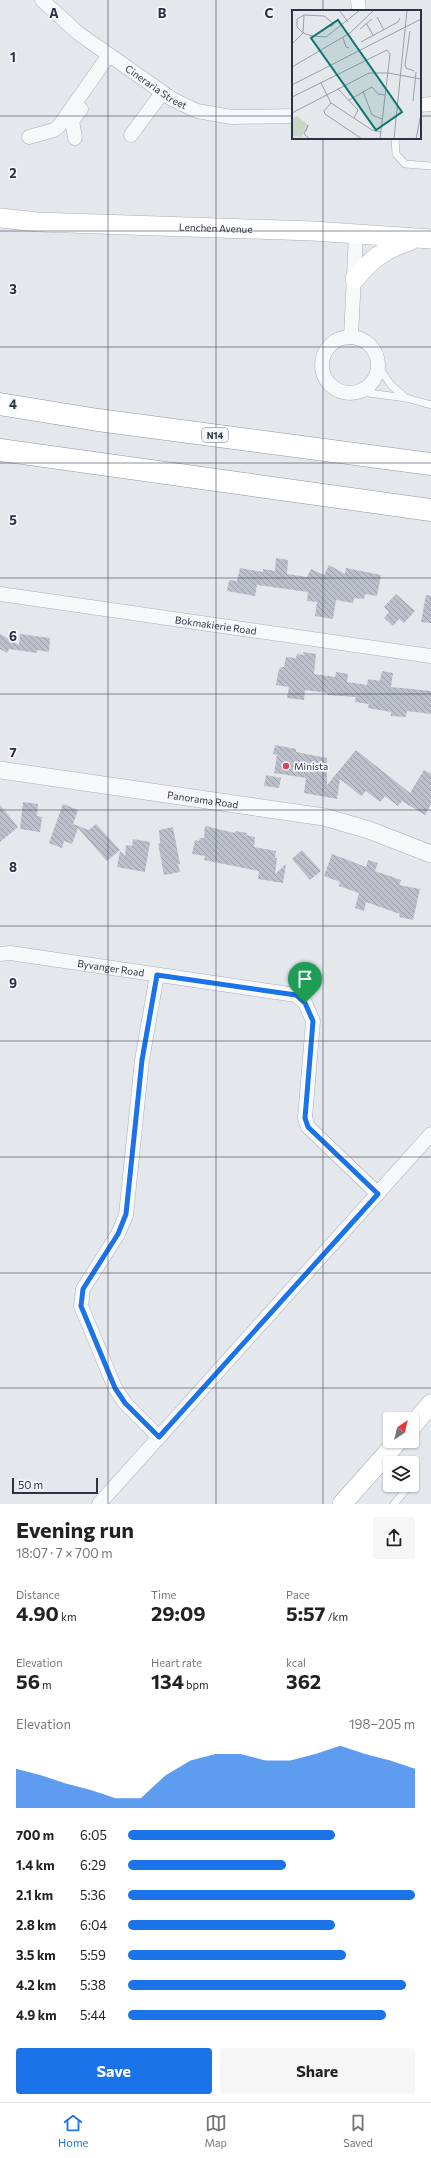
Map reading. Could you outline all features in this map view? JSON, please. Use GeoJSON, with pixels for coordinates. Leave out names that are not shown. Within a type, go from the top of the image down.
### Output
{"type":"FeatureCollection","features":[{"type":"Feature","properties":{"kind":"highway","name":"N14"},"geometry":{"type":"LineString","coordinates":[[0,404],[98,420],[431,464]]}},
{"type":"Feature","properties":{"kind":"highway"},"geometry":{"type":"LineString","coordinates":[[0,450],[431,510]]}},
{"type":"Feature","properties":{"kind":"main road","name":"Lenchen Avenue"},"geometry":{"type":"LineString","coordinates":[[0,218],[38,222],[313,231],[425,239]]}},
{"type":"Feature","properties":{"kind":"main road"},"geometry":{"type":"LineString","coordinates":[[355,279],[373,259],[382,252],[425,239]]}},
{"type":"Feature","properties":{"kind":"main road"},"geometry":{"type":"LineString","coordinates":[[419,1418],[431,1404]]}},
{"type":"Feature","properties":{"kind":"main road"},"geometry":{"type":"LineString","coordinates":[[342,1504],[392,1448]]}},
{"type":"Feature","properties":{"kind":"street","name":"Cineraria Street"},"geometry":{"type":"LineString","coordinates":[[42,0],[78,33],[162,92],[197,111],[232,117],[292,116]]}},
{"type":"Feature","properties":{"kind":"street"},"geometry":{"type":"LineString","coordinates":[[358,0],[359,10]]}},
{"type":"Feature","properties":{"kind":"street"},"geometry":{"type":"LineString","coordinates":[[29,137],[54,130],[60,126],[112,57]]}},
{"type":"Feature","properties":{"kind":"street"},"geometry":{"type":"LineString","coordinates":[[75,138],[72,121],[112,57]]}},
{"type":"Feature","properties":{"kind":"street"},"geometry":{"type":"LineString","coordinates":[[131,135],[162,92]]}},
{"type":"Feature","properties":{"kind":"street"},"geometry":{"type":"LineString","coordinates":[[421,105],[431,104]]}},
{"type":"Feature","properties":{"kind":"street"},"geometry":{"type":"LineString","coordinates":[[351,337],[356,234]]}},
{"type":"Feature","properties":{"kind":"street"},"geometry":{"type":"LineString","coordinates":[[351,337],[362,339],[371,346],[376,355],[378,366],[376,377],[370,386],[361,392],[350,394],[339,392],[329,385],[323,376],[321,364],[324,353],[330,344],[340,338],[351,337]]}},
{"type":"Feature","properties":{"kind":"street","name":"Bokmakierie Road"},"geometry":{"type":"LineString","coordinates":[[0,594],[431,656]]}},
{"type":"Feature","properties":{"kind":"street","name":"Panorama Road"},"geometry":{"type":"LineString","coordinates":[[0,770],[324,817],[369,830],[431,854]]}},
{"type":"Feature","properties":{"kind":"street","name":"Panorama Road"},"geometry":{"type":"LineString","coordinates":[[402,843],[431,862]]}},
{"type":"Feature","properties":{"kind":"street","name":"Byvanger Road"},"geometry":{"type":"LineString","coordinates":[[0,954],[10,953],[296,995],[305,1003],[313,1021],[305,1118],[308,1127],[378,1194]]}},
{"type":"Feature","properties":{"kind":"street"},"geometry":{"type":"LineString","coordinates":[[157,975],[142,1060],[126,1214],[118,1234],[83,1289],[81,1306],[115,1388],[125,1403],[159,1437]]}},
{"type":"Feature","properties":{"kind":"street"},"geometry":{"type":"LineString","coordinates":[[99,1504],[431,1134]]}},
{"type":"Feature","properties":{"kind":"lane"},"geometry":{"type":"LineString","coordinates":[[395,139],[396,154],[405,164],[431,166]]}},
{"type":"Feature","properties":{"kind":"lane"},"geometry":{"type":"LineString","coordinates":[[378,366],[391,385],[406,398]]}},
{"type":"Feature","properties":{"kind":"lane"},"geometry":{"type":"LineString","coordinates":[[361,392],[406,398],[431,405]]}},
{"type":"Feature","properties":{"kind":"lane"},"geometry":{"type":"LineString","coordinates":[[394,1504],[404,1492]]}},
{"type":"Feature","properties":{"kind":"building"},"geometry":{"type":"Polygon","coordinates":[[[276,558],[288,560],[287,574],[307,577],[311,569],[324,575],[329,565],[345,574],[346,568],[381,575],[377,596],[365,594],[364,599],[354,598],[353,603],[336,600],[333,619],[315,616],[317,602],[307,601],[308,592],[257,585],[255,596],[227,591],[229,580],[237,581],[240,568],[263,572],[263,569],[275,571],[276,558]]]}},
{"type":"Feature","properties":{"kind":"building"},"geometry":{"type":"Polygon","coordinates":[[[396,594],[415,611],[404,623],[399,619],[393,626],[384,618],[389,612],[384,607],[396,594]]]}},
{"type":"Feature","properties":{"kind":"building"},"geometry":{"type":"Polygon","coordinates":[[[426,595],[431,596],[431,623],[421,622],[426,595]]]}},
{"type":"Feature","properties":{"kind":"building"},"geometry":{"type":"Polygon","coordinates":[[[0,634],[19,645],[20,634],[50,638],[49,652],[37,650],[37,653],[9,649],[7,653],[0,649],[0,634]]]}},
{"type":"Feature","properties":{"kind":"building"},"geometry":{"type":"Polygon","coordinates":[[[303,652],[316,654],[314,674],[335,677],[336,672],[348,674],[347,682],[367,685],[368,679],[380,681],[382,671],[393,673],[391,687],[431,691],[431,714],[407,711],[406,717],[391,716],[391,712],[368,708],[369,704],[355,702],[356,697],[327,695],[328,693],[305,690],[304,700],[287,698],[289,687],[276,685],[278,672],[281,667],[284,667],[286,657],[296,658],[297,654],[304,655],[303,652]]]}},
{"type":"Feature","properties":{"kind":"building"},"geometry":{"type":"Polygon","coordinates":[[[275,745],[296,749],[296,752],[327,758],[327,785],[356,750],[410,793],[424,770],[431,774],[431,804],[425,815],[402,801],[398,806],[385,796],[380,802],[366,791],[361,796],[340,779],[337,799],[304,793],[306,778],[274,773],[277,755],[273,754],[275,745]]]}},
{"type":"Feature","properties":{"kind":"building"},"geometry":{"type":"Polygon","coordinates":[[[266,775],[281,778],[279,788],[264,786],[266,775]]]}},
{"type":"Feature","properties":{"kind":"building"},"geometry":{"type":"Polygon","coordinates":[[[23,802],[38,804],[37,816],[42,817],[40,832],[20,829],[23,802]]]}},
{"type":"Feature","properties":{"kind":"building"},"geometry":{"type":"Polygon","coordinates":[[[63,804],[78,810],[73,824],[89,830],[96,824],[120,850],[107,861],[78,828],[72,844],[64,841],[62,848],[49,843],[63,804]]]}},
{"type":"Feature","properties":{"kind":"building"},"geometry":{"type":"Polygon","coordinates":[[[0,805],[18,827],[0,842],[0,805]]]}},
{"type":"Feature","properties":{"kind":"building"},"geometry":{"type":"Polygon","coordinates":[[[205,826],[235,833],[235,831],[247,833],[246,835],[255,837],[254,847],[276,851],[275,858],[277,858],[275,874],[286,864],[283,883],[258,879],[259,871],[204,860],[205,856],[192,854],[195,840],[199,841],[200,838],[204,838],[205,826]]]}},
{"type":"Feature","properties":{"kind":"building"},"geometry":{"type":"Polygon","coordinates":[[[173,827],[180,864],[178,864],[180,872],[164,875],[158,843],[160,844],[159,830],[173,827]]]}},
{"type":"Feature","properties":{"kind":"building"},"geometry":{"type":"Polygon","coordinates":[[[133,839],[150,842],[145,872],[117,867],[120,851],[125,856],[126,845],[132,846],[133,839]]]}},
{"type":"Feature","properties":{"kind":"building"},"geometry":{"type":"Polygon","coordinates":[[[302,850],[321,871],[310,880],[292,859],[302,850]]]}},
{"type":"Feature","properties":{"kind":"building"},"geometry":{"type":"Polygon","coordinates":[[[332,854],[366,867],[368,860],[378,863],[375,871],[401,880],[399,885],[420,889],[413,920],[399,917],[400,914],[366,902],[364,911],[355,908],[359,893],[339,886],[340,882],[324,876],[332,854]]]}},
{"type":"Feature","properties":{"kind":"place","name":"Minista"},"geometry":{"type":"Point","coordinates":[286,766]}},
{"type":"Feature","properties":{"kind":"route"},"geometry":{"type":"LineString","coordinates":[[157,975],[296,995],[305,1003],[313,1021],[305,1118],[308,1127],[317,1138],[378,1194],[159,1437],[125,1403],[115,1388],[81,1306],[83,1289],[118,1234],[126,1214],[142,1060],[157,975]]}}]}
